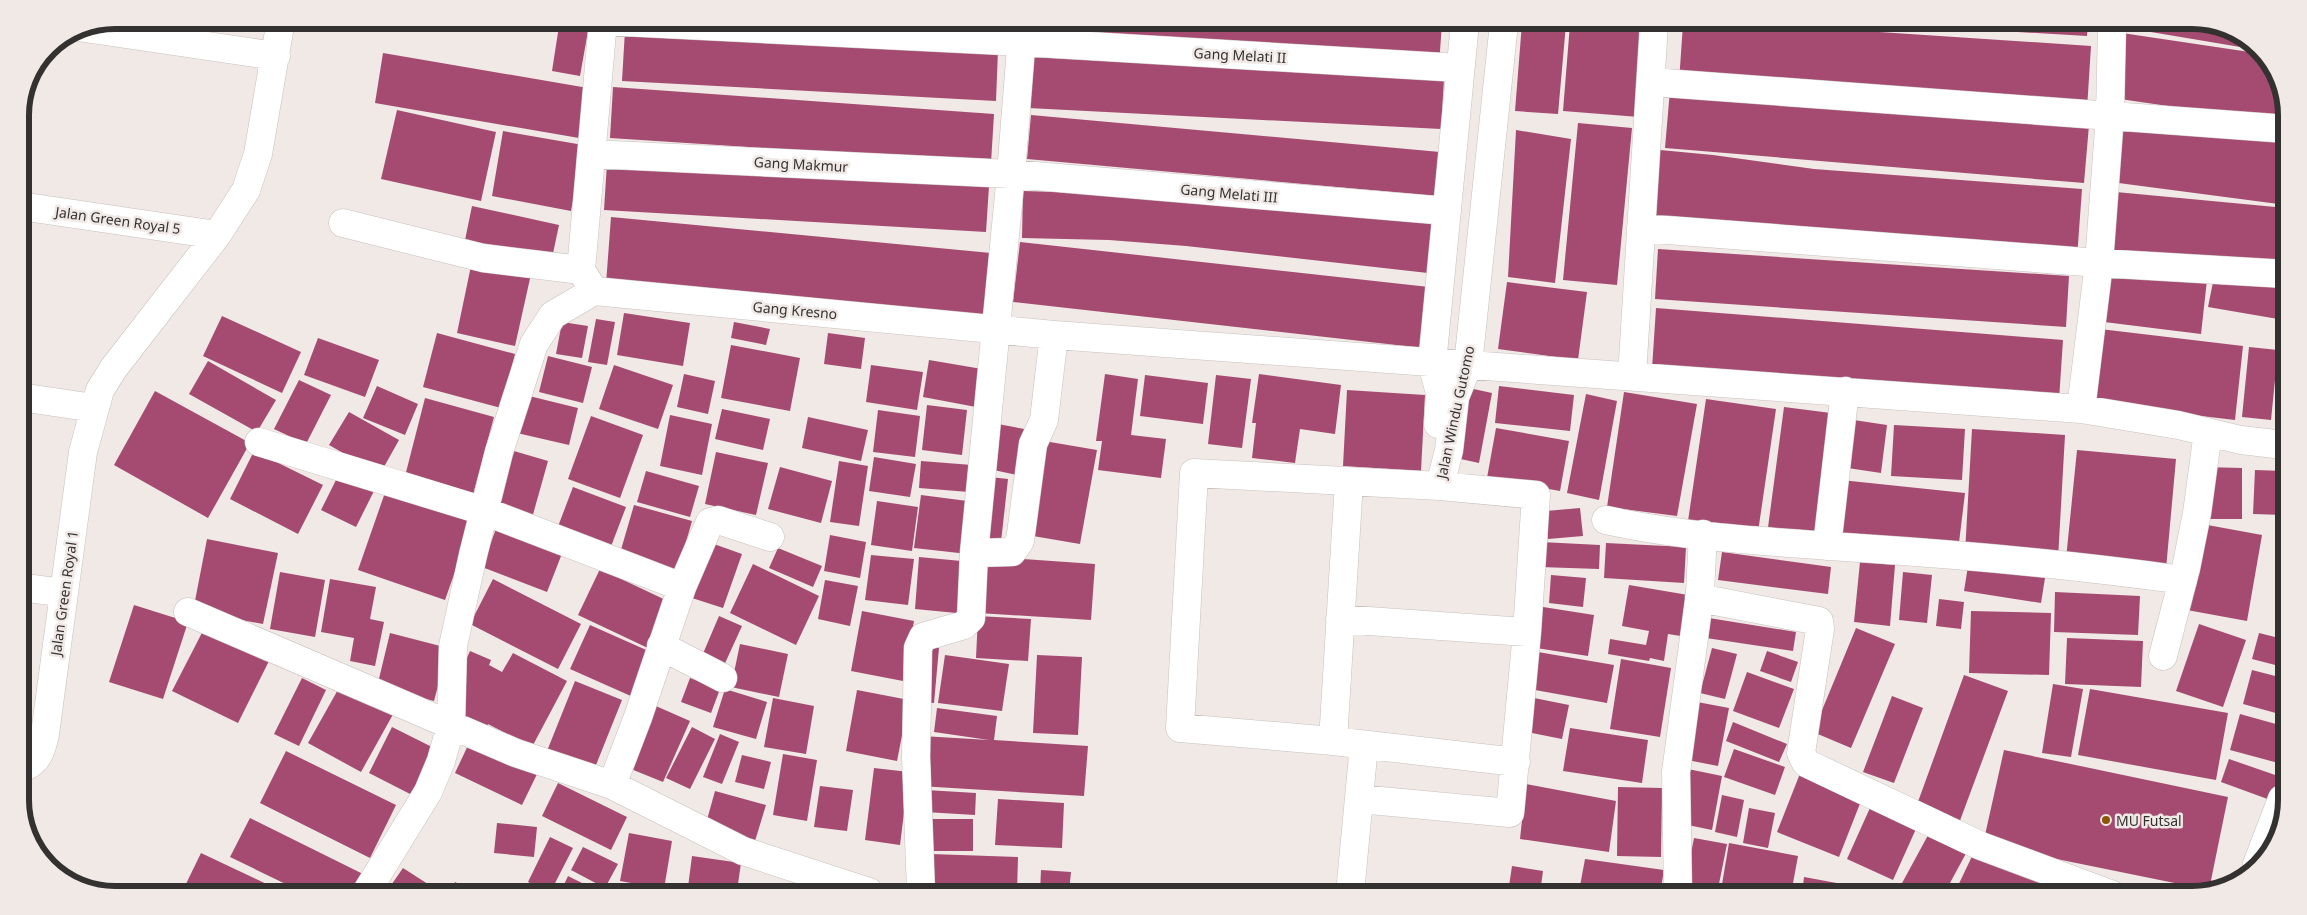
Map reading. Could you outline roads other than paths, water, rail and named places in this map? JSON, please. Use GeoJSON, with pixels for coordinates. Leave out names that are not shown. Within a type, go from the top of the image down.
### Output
{"type":"FeatureCollection","features":[{"type":"Feature","properties":{"kind":"street","name":"Jalan Green Royal 1"},"geometry":{"type":"LineString","coordinates":[[29,764],[40,753],[45,734],[83,452],[100,390],[113,369],[217,235],[246,190],[253,170],[280,29]]}},
{"type":"Feature","properties":{"kind":"street"},"geometry":{"type":"LineString","coordinates":[[370,886],[428,792],[441,761],[451,725],[453,646],[499,452],[534,344],[553,315],[588,280],[592,154],[602,29]]}},
{"type":"Feature","properties":{"kind":"street","name":"Gang Melati II"},"geometry":{"type":"LineString","coordinates":[[908,29],[1022,32],[1460,68]]}},
{"type":"Feature","properties":{"kind":"street","name":"Jalan Windu Gutomo"},"geometry":{"type":"LineString","coordinates":[[1440,486],[1436,449],[1440,393],[1432,364],[1464,29]]}},
{"type":"Feature","properties":{"kind":"street","name":"Jalan Windu Gutomo"},"geometry":{"type":"LineString","coordinates":[[1440,486],[1449,450],[1455,397],[1468,365],[1503,29]]}},
{"type":"Feature","properties":{"kind":"street"},"geometry":{"type":"LineString","coordinates":[[1632,376],[1654,29]]}},
{"type":"Feature","properties":{"kind":"street"},"geometry":{"type":"LineString","coordinates":[[2081,409],[2099,263],[2110,115],[2112,29]]}},
{"type":"Feature","properties":{"kind":"street"},"geometry":{"type":"LineString","coordinates":[[98,30],[276,56]]}},
{"type":"Feature","properties":{"kind":"street"},"geometry":{"type":"LineString","coordinates":[[921,886],[916,756],[918,648],[923,637],[964,625],[969,621],[1011,174],[1022,32]]}},
{"type":"Feature","properties":{"kind":"street"},"geometry":{"type":"LineString","coordinates":[[1651,82],[2278,128]]}},
{"type":"Feature","properties":{"kind":"street","name":"Gang Makmur"},"geometry":{"type":"LineString","coordinates":[[592,154],[1011,174]]}},
{"type":"Feature","properties":{"kind":"street","name":"Gang Melati III"},"geometry":{"type":"LineString","coordinates":[[1011,174],[1447,211]]}},
{"type":"Feature","properties":{"kind":"street","name":"Jalan Green Royal 5"},"geometry":{"type":"LineString","coordinates":[[29,207],[217,235]]}},
{"type":"Feature","properties":{"kind":"street","name":"Gang Kresno"},"geometry":{"type":"LineString","coordinates":[[343,223],[483,258],[588,280],[1054,335],[1432,364],[1632,376],[2081,409],[2208,432],[2241,440],[2278,444]]}},
{"type":"Feature","properties":{"kind":"street"},"geometry":{"type":"LineString","coordinates":[[1641,228],[2099,263],[2278,274]]}},
{"type":"Feature","properties":{"kind":"street"},"geometry":{"type":"LineString","coordinates":[[974,553],[1012,552],[1020,541],[1033,444],[1044,420],[1054,335]]}},
{"type":"Feature","properties":{"kind":"street"},"geometry":{"type":"LineString","coordinates":[[1827,546],[1845,391]]}},
{"type":"Feature","properties":{"kind":"street"},"geometry":{"type":"LineString","coordinates":[[29,398],[94,408]]}},
{"type":"Feature","properties":{"kind":"street"},"geometry":{"type":"LineString","coordinates":[[2163,656],[2183,580],[2197,513],[2208,432]]}},
{"type":"Feature","properties":{"kind":"street"},"geometry":{"type":"LineString","coordinates":[[259,442],[484,511],[682,587]]}},
{"type":"Feature","properties":{"kind":"street"},"geometry":{"type":"LineString","coordinates":[[1359,799],[1510,813],[1516,762],[1527,632],[1536,495],[1440,486],[1194,473],[1180,728],[1333,741],[1516,762]]}},
{"type":"Feature","properties":{"kind":"street"},"geometry":{"type":"LineString","coordinates":[[1333,741],[1349,482]]}},
{"type":"Feature","properties":{"kind":"street"},"geometry":{"type":"LineString","coordinates":[[612,785],[638,717],[682,587],[710,522],[718,520],[770,537]]}},
{"type":"Feature","properties":{"kind":"street"},"geometry":{"type":"LineString","coordinates":[[1606,520],[1645,528],[1827,546],[2104,569],[2183,580]]}},
{"type":"Feature","properties":{"kind":"street"},"geometry":{"type":"LineString","coordinates":[[1678,886],[1674,792],[1699,598],[1703,534]]}},
{"type":"Feature","properties":{"kind":"street"},"geometry":{"type":"LineString","coordinates":[[29,588],[64,593]]}},
{"type":"Feature","properties":{"kind":"street"},"geometry":{"type":"LineString","coordinates":[[1699,598],[1819,621],[1820,629],[1802,746],[1802,759],[1806,763],[1981,846],[2089,886]]}},
{"type":"Feature","properties":{"kind":"street"},"geometry":{"type":"LineString","coordinates":[[188,612],[516,753],[612,785],[744,851],[851,886]]}},
{"type":"Feature","properties":{"kind":"street"},"geometry":{"type":"LineString","coordinates":[[1340,619],[1527,632]]}},
{"type":"Feature","properties":{"kind":"street"},"geometry":{"type":"LineString","coordinates":[[661,646],[723,678]]}},
{"type":"Feature","properties":{"kind":"street"},"geometry":{"type":"LineString","coordinates":[[1351,886],[1364,745]]}},
{"type":"Feature","properties":{"kind":"street"},"geometry":{"type":"LineString","coordinates":[[2262,852],[2277,811]]}},
{"type":"Feature","properties":{"kind":"place","name":"MU Futsal"},"geometry":{"type":"Point","coordinates":[2106,820]}}]}
